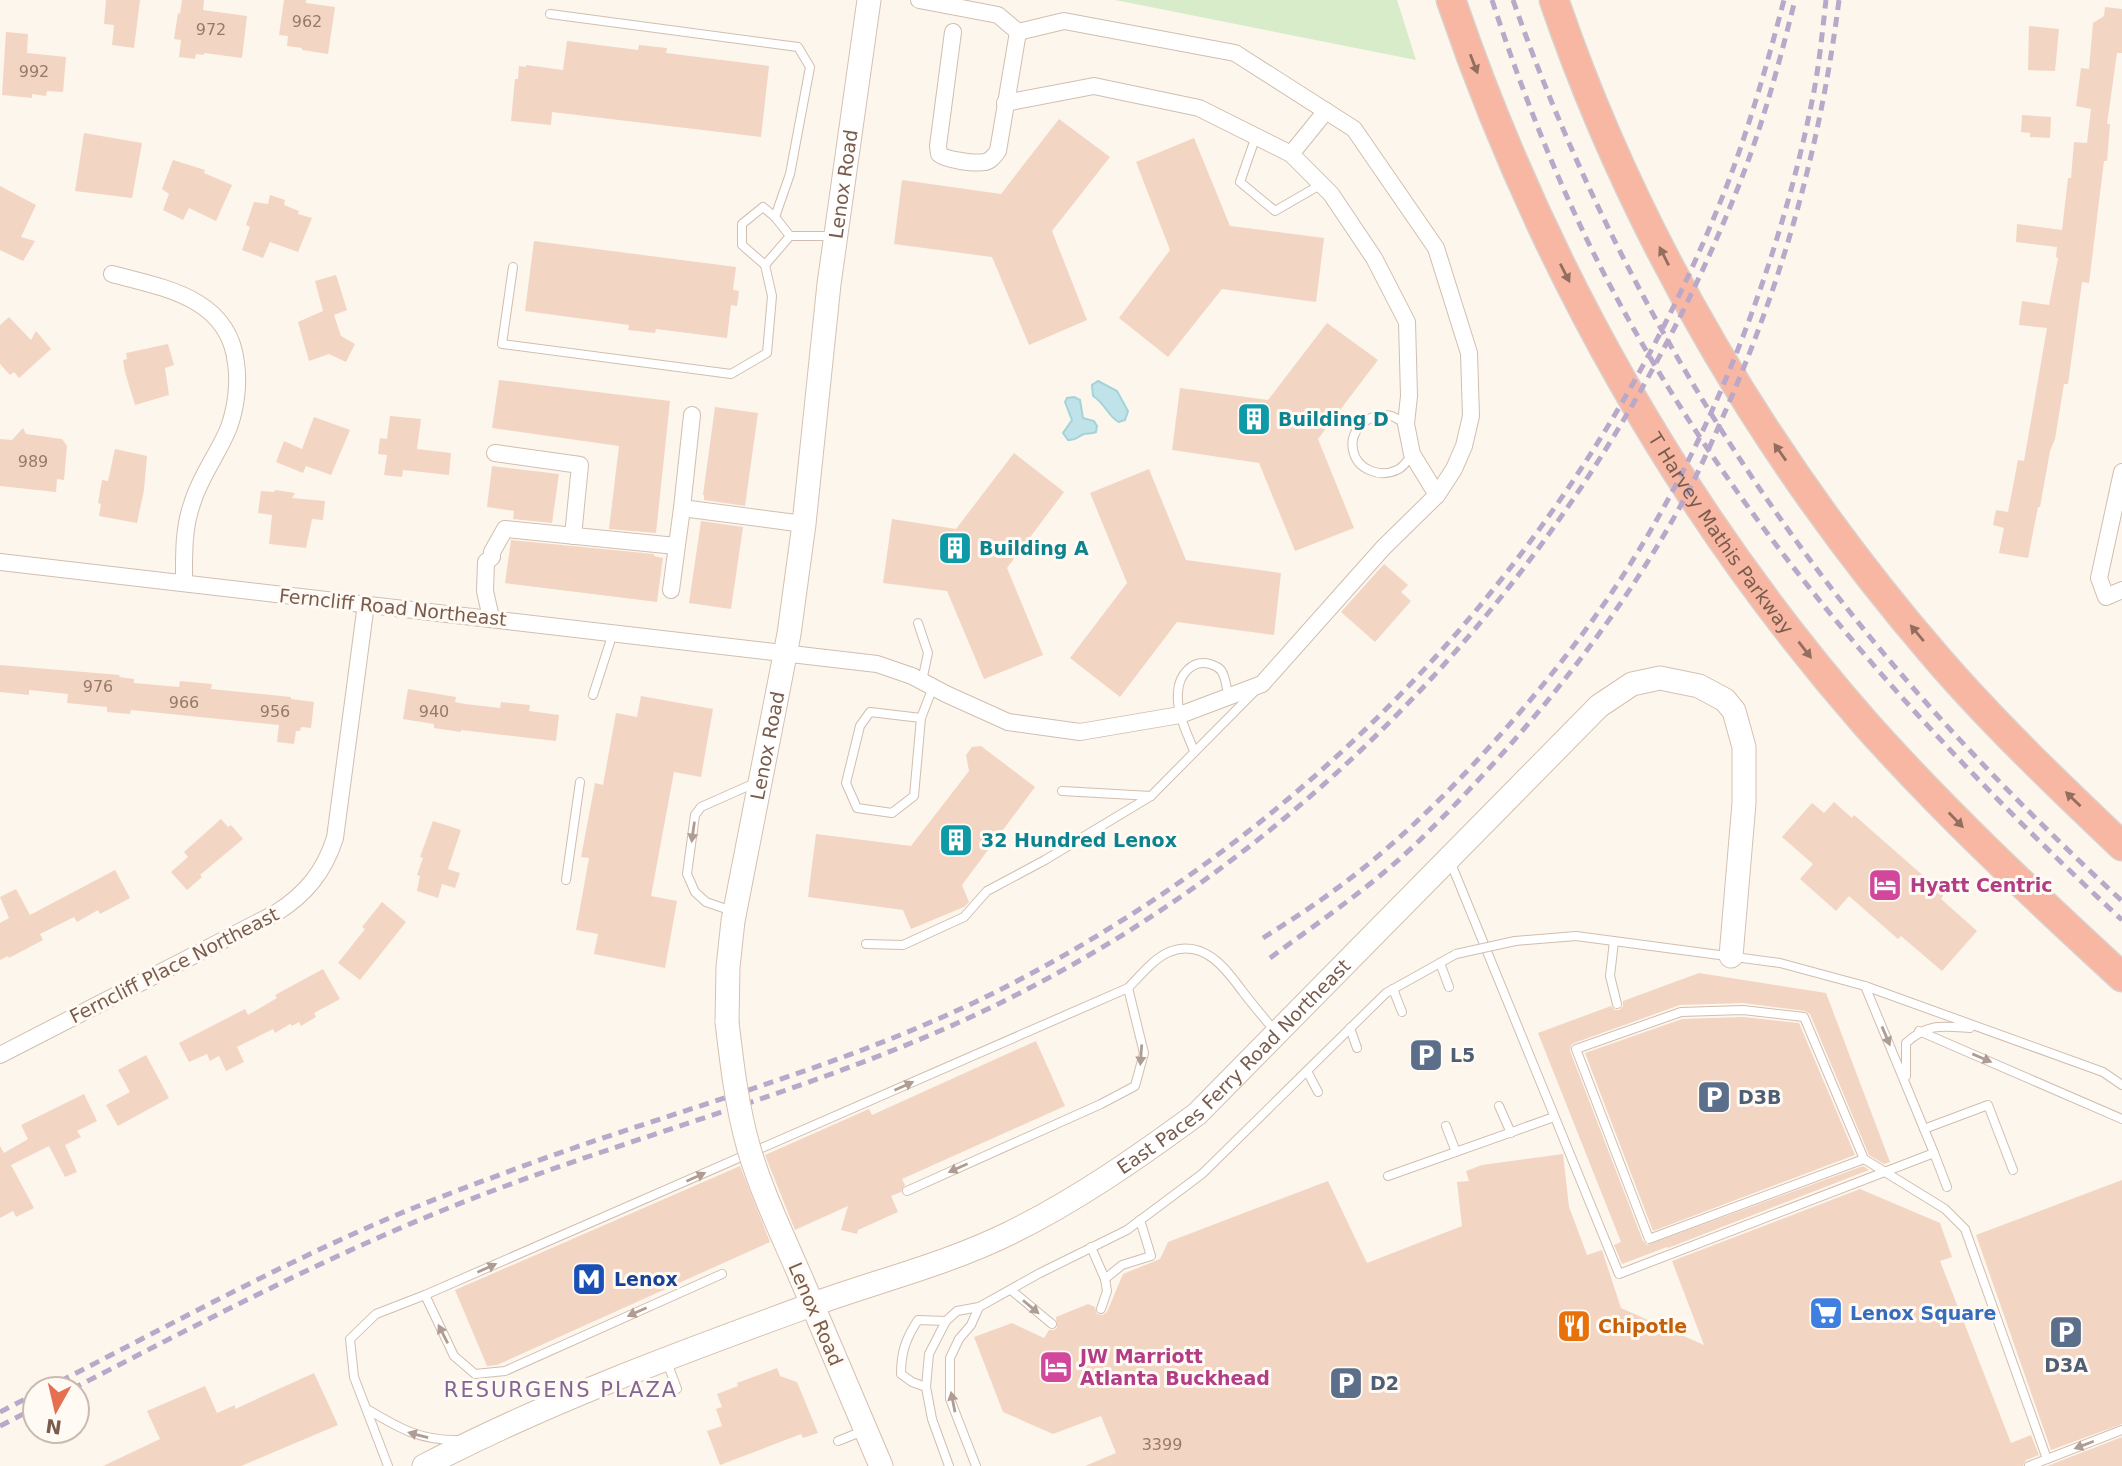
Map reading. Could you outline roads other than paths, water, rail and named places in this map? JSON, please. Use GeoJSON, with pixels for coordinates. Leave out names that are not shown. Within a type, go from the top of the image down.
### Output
{"type":"FeatureCollection","features":[{"type":"Feature","properties":{"kind":"highway","name":"T Harvey Mathis Parkway"},"geometry":{"type":"LineString","coordinates":[[1451,0],[1495,120],[1551,246],[1612,360],[1698,503],[1774,609],[1865,722],[1972,836],[2122,977]]}},
{"type":"Feature","properties":{"kind":"highway"},"geometry":{"type":"LineString","coordinates":[[1553,0],[1608,138],[1656,240],[1773,441],[1851,551],[1938,659],[2032,759],[2122,846]]}},
{"type":"Feature","properties":{"kind":"street","name":"Lenox Road"},"geometry":{"type":"LineString","coordinates":[[869,0],[836,236],[804,524],[786,653],[735,912],[727,1022],[734,1086],[749,1149],[765,1195],[881,1466]]}},
{"type":"Feature","properties":{"kind":"street"},"geometry":{"type":"LineString","coordinates":[[919,0],[998,15],[1018,32]]}},
{"type":"Feature","properties":{"kind":"street"},"geometry":{"type":"LineString","coordinates":[[1018,32],[1064,21],[1235,53],[1354,130],[1436,248],[1469,353],[1471,416],[1464,446],[1454,469],[1437,495],[1383,548],[1262,684]]}},
{"type":"Feature","properties":{"kind":"street"},"geometry":{"type":"LineString","coordinates":[[953,32],[939,154],[944,159],[985,162],[993,158],[998,151],[1018,32]]}},
{"type":"Feature","properties":{"kind":"street"},"geometry":{"type":"LineString","coordinates":[[1005,103],[1094,86],[1199,108],[1291,154],[1331,194],[1374,258],[1407,322],[1409,396],[1406,425],[1412,454],[1437,495]]}},
{"type":"Feature","properties":{"kind":"street"},"geometry":{"type":"LineString","coordinates":[[1291,154],[1326,111]]}},
{"type":"Feature","properties":{"kind":"street"},"geometry":{"type":"LineString","coordinates":[[112,274],[174,290],[200,304],[215,316],[234,345],[238,379],[229,426],[204,472],[191,505],[185,540],[184,583]]}},
{"type":"Feature","properties":{"kind":"street"},"geometry":{"type":"LineString","coordinates":[[671,590],[692,415]]}},
{"type":"Feature","properties":{"kind":"street"},"geometry":{"type":"LineString","coordinates":[[495,453],[580,465],[573,536]]}},
{"type":"Feature","properties":{"kind":"street"},"geometry":{"type":"LineString","coordinates":[[2122,472],[2099,578],[2106,597],[2122,590]]}},
{"type":"Feature","properties":{"kind":"street"},"geometry":{"type":"LineString","coordinates":[[682,508],[804,524]]}},
{"type":"Feature","properties":{"kind":"street"},"geometry":{"type":"LineString","coordinates":[[498,619],[495,600],[497,564],[492,552],[505,529],[676,546]]}},
{"type":"Feature","properties":{"kind":"street","name":"Ferncliff Road Northeast"},"geometry":{"type":"LineString","coordinates":[[0,562],[877,664],[912,676],[1008,722],[1080,732],[1180,715],[1262,684]]}},
{"type":"Feature","properties":{"kind":"street","name":"Ferncliff Place Northeast"},"geometry":{"type":"LineString","coordinates":[[0,1055],[276,913],[306,890],[320,873],[335,838],[366,604]]}},
{"type":"Feature","properties":{"kind":"street","name":"East Paces Ferry Road Northeast"},"geometry":{"type":"LineString","coordinates":[[424,1466],[557,1402],[813,1304],[943,1261],[1007,1235],[1065,1205],[1133,1161],[1197,1114],[1599,706],[1632,684],[1660,678],[1699,686],[1725,700],[1734,711],[1744,747],[1744,803],[1731,956]]}},
{"type":"Feature","properties":{"kind":"lane"},"geometry":{"type":"LineString","coordinates":[[550,14],[798,47],[810,67],[790,174],[775,217]]}},
{"type":"Feature","properties":{"kind":"lane"},"geometry":{"type":"LineString","coordinates":[[1256,136],[1240,182],[1275,211],[1320,184]]}},
{"type":"Feature","properties":{"kind":"lane"},"geometry":{"type":"LineString","coordinates":[[513,267],[502,344],[731,374],[767,353],[772,296],[765,264],[742,245],[742,224],[763,207],[790,236]]}},
{"type":"Feature","properties":{"kind":"lane"},"geometry":{"type":"LineString","coordinates":[[765,264],[790,236],[836,236]]}},
{"type":"Feature","properties":{"kind":"lane"},"geometry":{"type":"LineString","coordinates":[[1406,425],[1390,415],[1370,417],[1356,430],[1353,450],[1363,467],[1381,475],[1400,470],[1412,454]]}},
{"type":"Feature","properties":{"kind":"lane"},"geometry":{"type":"LineString","coordinates":[[918,623],[928,653],[928,684],[921,718],[914,796],[892,813],[857,808],[846,782],[860,726],[870,712],[921,718]]}},
{"type":"Feature","properties":{"kind":"lane"},"geometry":{"type":"LineString","coordinates":[[593,695],[613,633]]}},
{"type":"Feature","properties":{"kind":"lane"},"geometry":{"type":"LineString","coordinates":[[1194,751],[1180,715],[1177,693],[1182,677],[1195,664],[1205,663],[1218,667],[1223,673],[1228,696]]}},
{"type":"Feature","properties":{"kind":"lane"},"geometry":{"type":"LineString","coordinates":[[866,944],[903,945],[964,917],[987,891],[1045,860],[1151,796],[1262,684]]}},
{"type":"Feature","properties":{"kind":"lane"},"geometry":{"type":"LineString","coordinates":[[735,912],[706,902],[695,892],[687,874],[695,815],[701,807],[761,780]]}},
{"type":"Feature","properties":{"kind":"lane"},"geometry":{"type":"LineString","coordinates":[[566,880],[580,782]]}},
{"type":"Feature","properties":{"kind":"lane"},"geometry":{"type":"LineString","coordinates":[[1062,791],[1151,796]]}},
{"type":"Feature","properties":{"kind":"lane"},"geometry":{"type":"LineString","coordinates":[[1449,858],[1619,1274],[1934,1153]]}},
{"type":"Feature","properties":{"kind":"lane"},"geometry":{"type":"LineString","coordinates":[[949,1466],[932,1419],[926,1387],[929,1354],[946,1321],[957,1311],[979,1307],[1127,1230],[1202,1174],[1386,993],[1456,954],[1515,941],[1576,936],[1780,963],[1865,986],[2103,1072],[2122,1085]]}},
{"type":"Feature","properties":{"kind":"lane"},"geometry":{"type":"LineString","coordinates":[[1614,941],[1610,975],[1616,1004]]}},
{"type":"Feature","properties":{"kind":"lane"},"geometry":{"type":"LineString","coordinates":[[388,1466],[354,1377],[350,1339],[376,1314],[1128,988],[1170,951],[1187,950],[1208,954],[1232,975],[1276,1032]]}},
{"type":"Feature","properties":{"kind":"lane"},"geometry":{"type":"LineString","coordinates":[[1440,963],[1449,987]]}},
{"type":"Feature","properties":{"kind":"lane"},"geometry":{"type":"LineString","coordinates":[[1865,986],[1947,1187]]}},
{"type":"Feature","properties":{"kind":"lane"},"geometry":{"type":"LineString","coordinates":[[907,1191],[1101,1104],[1135,1086],[1144,1053],[1128,988]]}},
{"type":"Feature","properties":{"kind":"lane"},"geometry":{"type":"LineString","coordinates":[[1393,989],[1402,1012]]}},
{"type":"Feature","properties":{"kind":"lane"},"geometry":{"type":"LineString","coordinates":[[1864,1159],[1649,1239],[1576,1049],[1681,1012],[1743,1010],[1804,1017],[1864,1159],[1945,1209],[1965,1230],[2047,1459]]}},
{"type":"Feature","properties":{"kind":"lane"},"geometry":{"type":"LineString","coordinates":[[1906,1086],[1906,1043],[1919,1031],[1944,1026],[1980,1029]]}},
{"type":"Feature","properties":{"kind":"lane"},"geometry":{"type":"LineString","coordinates":[[1350,1028],[1357,1048]]}},
{"type":"Feature","properties":{"kind":"lane"},"geometry":{"type":"LineString","coordinates":[[1919,1031],[2122,1119]]}},
{"type":"Feature","properties":{"kind":"lane"},"geometry":{"type":"LineString","coordinates":[[1307,1070],[1318,1092]]}},
{"type":"Feature","properties":{"kind":"lane"},"geometry":{"type":"LineString","coordinates":[[1924,1129],[1988,1105],[2013,1170]]}},
{"type":"Feature","properties":{"kind":"lane"},"geometry":{"type":"LineString","coordinates":[[1499,1106],[1511,1133]]}},
{"type":"Feature","properties":{"kind":"lane"},"geometry":{"type":"LineString","coordinates":[[1388,1176],[1555,1117]]}},
{"type":"Feature","properties":{"kind":"lane"},"geometry":{"type":"LineString","coordinates":[[1446,1125],[1456,1152]]}},
{"type":"Feature","properties":{"kind":"lane"},"geometry":{"type":"LineString","coordinates":[[1105,1279],[1122,1265],[1152,1259],[1140,1220]]}},
{"type":"Feature","properties":{"kind":"lane"},"geometry":{"type":"LineString","coordinates":[[1091,1247],[1105,1279],[1107,1291],[1101,1309]]}},
{"type":"Feature","properties":{"kind":"lane"},"geometry":{"type":"LineString","coordinates":[[425,1295],[454,1356],[475,1374],[505,1371],[722,1274]]}},
{"type":"Feature","properties":{"kind":"lane"},"geometry":{"type":"LineString","coordinates":[[1011,1290],[1052,1324]]}},
{"type":"Feature","properties":{"kind":"lane"},"geometry":{"type":"LineString","coordinates":[[976,1466],[950,1399],[950,1358],[979,1307]]}},
{"type":"Feature","properties":{"kind":"lane"},"geometry":{"type":"LineString","coordinates":[[926,1387],[901,1374],[904,1346],[918,1320],[946,1321]]}},
{"type":"Feature","properties":{"kind":"lane"},"geometry":{"type":"LineString","coordinates":[[667,1360],[677,1389]]}},
{"type":"Feature","properties":{"kind":"lane"},"geometry":{"type":"LineString","coordinates":[[367,1409],[406,1432],[419,1436],[438,1440],[476,1439]]}},
{"type":"Feature","properties":{"kind":"lane"},"geometry":{"type":"LineString","coordinates":[[838,1441],[866,1430]]}},
{"type":"Feature","properties":{"kind":"lane"},"geometry":{"type":"LineString","coordinates":[[2029,1466],[2122,1430]]}},
{"type":"Feature","properties":{"kind":"water"},"geometry":{"type":"Polygon","coordinates":[[[1098,381],[1117,391],[1128,411],[1125,420],[1116,420],[1093,396],[1092,385],[1098,381]]]}},
{"type":"Feature","properties":{"kind":"water"},"geometry":{"type":"Polygon","coordinates":[[[1067,398],[1080,400],[1083,418],[1094,421],[1097,426],[1096,432],[1068,440],[1063,433],[1072,420],[1065,402],[1067,398]]]}},
{"type":"Feature","properties":{"kind":"railway"},"geometry":{"type":"LineString","coordinates":[[1492,0],[1518,75],[1578,222],[1614,293],[1664,381],[1719,466],[1841,627],[1908,704],[2048,850],[2122,920]]}},
{"type":"Feature","properties":{"kind":"railway"},"geometry":{"type":"LineString","coordinates":[[1513,0],[1541,77],[1607,226],[1684,369],[1771,506],[1853,616],[1963,744],[2041,824],[2122,901]]}},
{"type":"Feature","properties":{"kind":"railway"},"geometry":{"type":"LineString","coordinates":[[72,1375],[288,1264],[403,1212],[567,1150],[829,1062],[957,1011],[1019,980],[1138,910],[1249,831],[1352,742],[1446,645],[1532,539],[1608,426],[1674,306],[1729,180],[1759,91],[1784,0]]}},
{"type":"Feature","properties":{"kind":"railway"},"geometry":{"type":"LineString","coordinates":[[91,1379],[307,1271],[451,1207],[522,1180],[810,1082],[951,1026],[1020,993],[1140,924],[1252,844],[1356,755],[1451,656],[1537,550],[1614,436],[1680,316],[1737,190],[1769,96],[1795,0]]}},
{"type":"Feature","properties":{"kind":"railway"},"geometry":{"type":"LineString","coordinates":[[1263,938],[1363,868],[1451,788],[1552,673],[1590,624],[1642,545],[1698,441],[1723,386],[1766,273],[1784,215],[1812,101],[1826,0]]}},
{"type":"Feature","properties":{"kind":"railway"},"geometry":{"type":"LineString","coordinates":[[1270,958],[1388,869],[1462,798],[1568,675],[1632,587],[1660,541],[1693,483],[1728,405],[1767,306],[1811,156],[1839,0]]}},
{"type":"Feature","properties":{"kind":"railway"},"geometry":{"type":"LineString","coordinates":[[0,1412],[21,1401]]}},
{"type":"Feature","properties":{"kind":"railway"},"geometry":{"type":"LineString","coordinates":[[0,1426],[21,1415]]}},
{"type":"Feature","properties":{"kind":"place","name":"Building D"},"geometry":{"type":"Point","coordinates":[1254,419]}},
{"type":"Feature","properties":{"kind":"place","name":"Building A"},"geometry":{"type":"Point","coordinates":[955,548]}},
{"type":"Feature","properties":{"kind":"place","name":"32 Hundred Lenox"},"geometry":{"type":"Point","coordinates":[956,840]}},
{"type":"Feature","properties":{"kind":"place","name":"Hyatt Centric"},"geometry":{"type":"Point","coordinates":[1885,885]}},
{"type":"Feature","properties":{"kind":"place","name":"L5"},"geometry":{"type":"Point","coordinates":[1426,1055]}},
{"type":"Feature","properties":{"kind":"place","name":"D3B"},"geometry":{"type":"Point","coordinates":[1714,1097]}},
{"type":"Feature","properties":{"kind":"place","name":"Lenox"},"geometry":{"type":"Point","coordinates":[589,1279]}},
{"type":"Feature","properties":{"kind":"place","name":"Lenox Square"},"geometry":{"type":"Point","coordinates":[1826,1313]}},
{"type":"Feature","properties":{"kind":"place","name":"Chipotle"},"geometry":{"type":"Point","coordinates":[1574,1326]}},
{"type":"Feature","properties":{"kind":"place","name":"D3A"},"geometry":{"type":"Point","coordinates":[2066,1332]}},
{"type":"Feature","properties":{"kind":"place","name":"JW Marriott Atlanta Buckhead"},"geometry":{"type":"Point","coordinates":[1056,1367]}},
{"type":"Feature","properties":{"kind":"place","name":"D2"},"geometry":{"type":"Point","coordinates":[1346,1383]}},
{"type":"Feature","properties":{"kind":"district","name":"RESURGENS PLAZA"},"geometry":{"type":"Point","coordinates":[561,1390]}}]}
